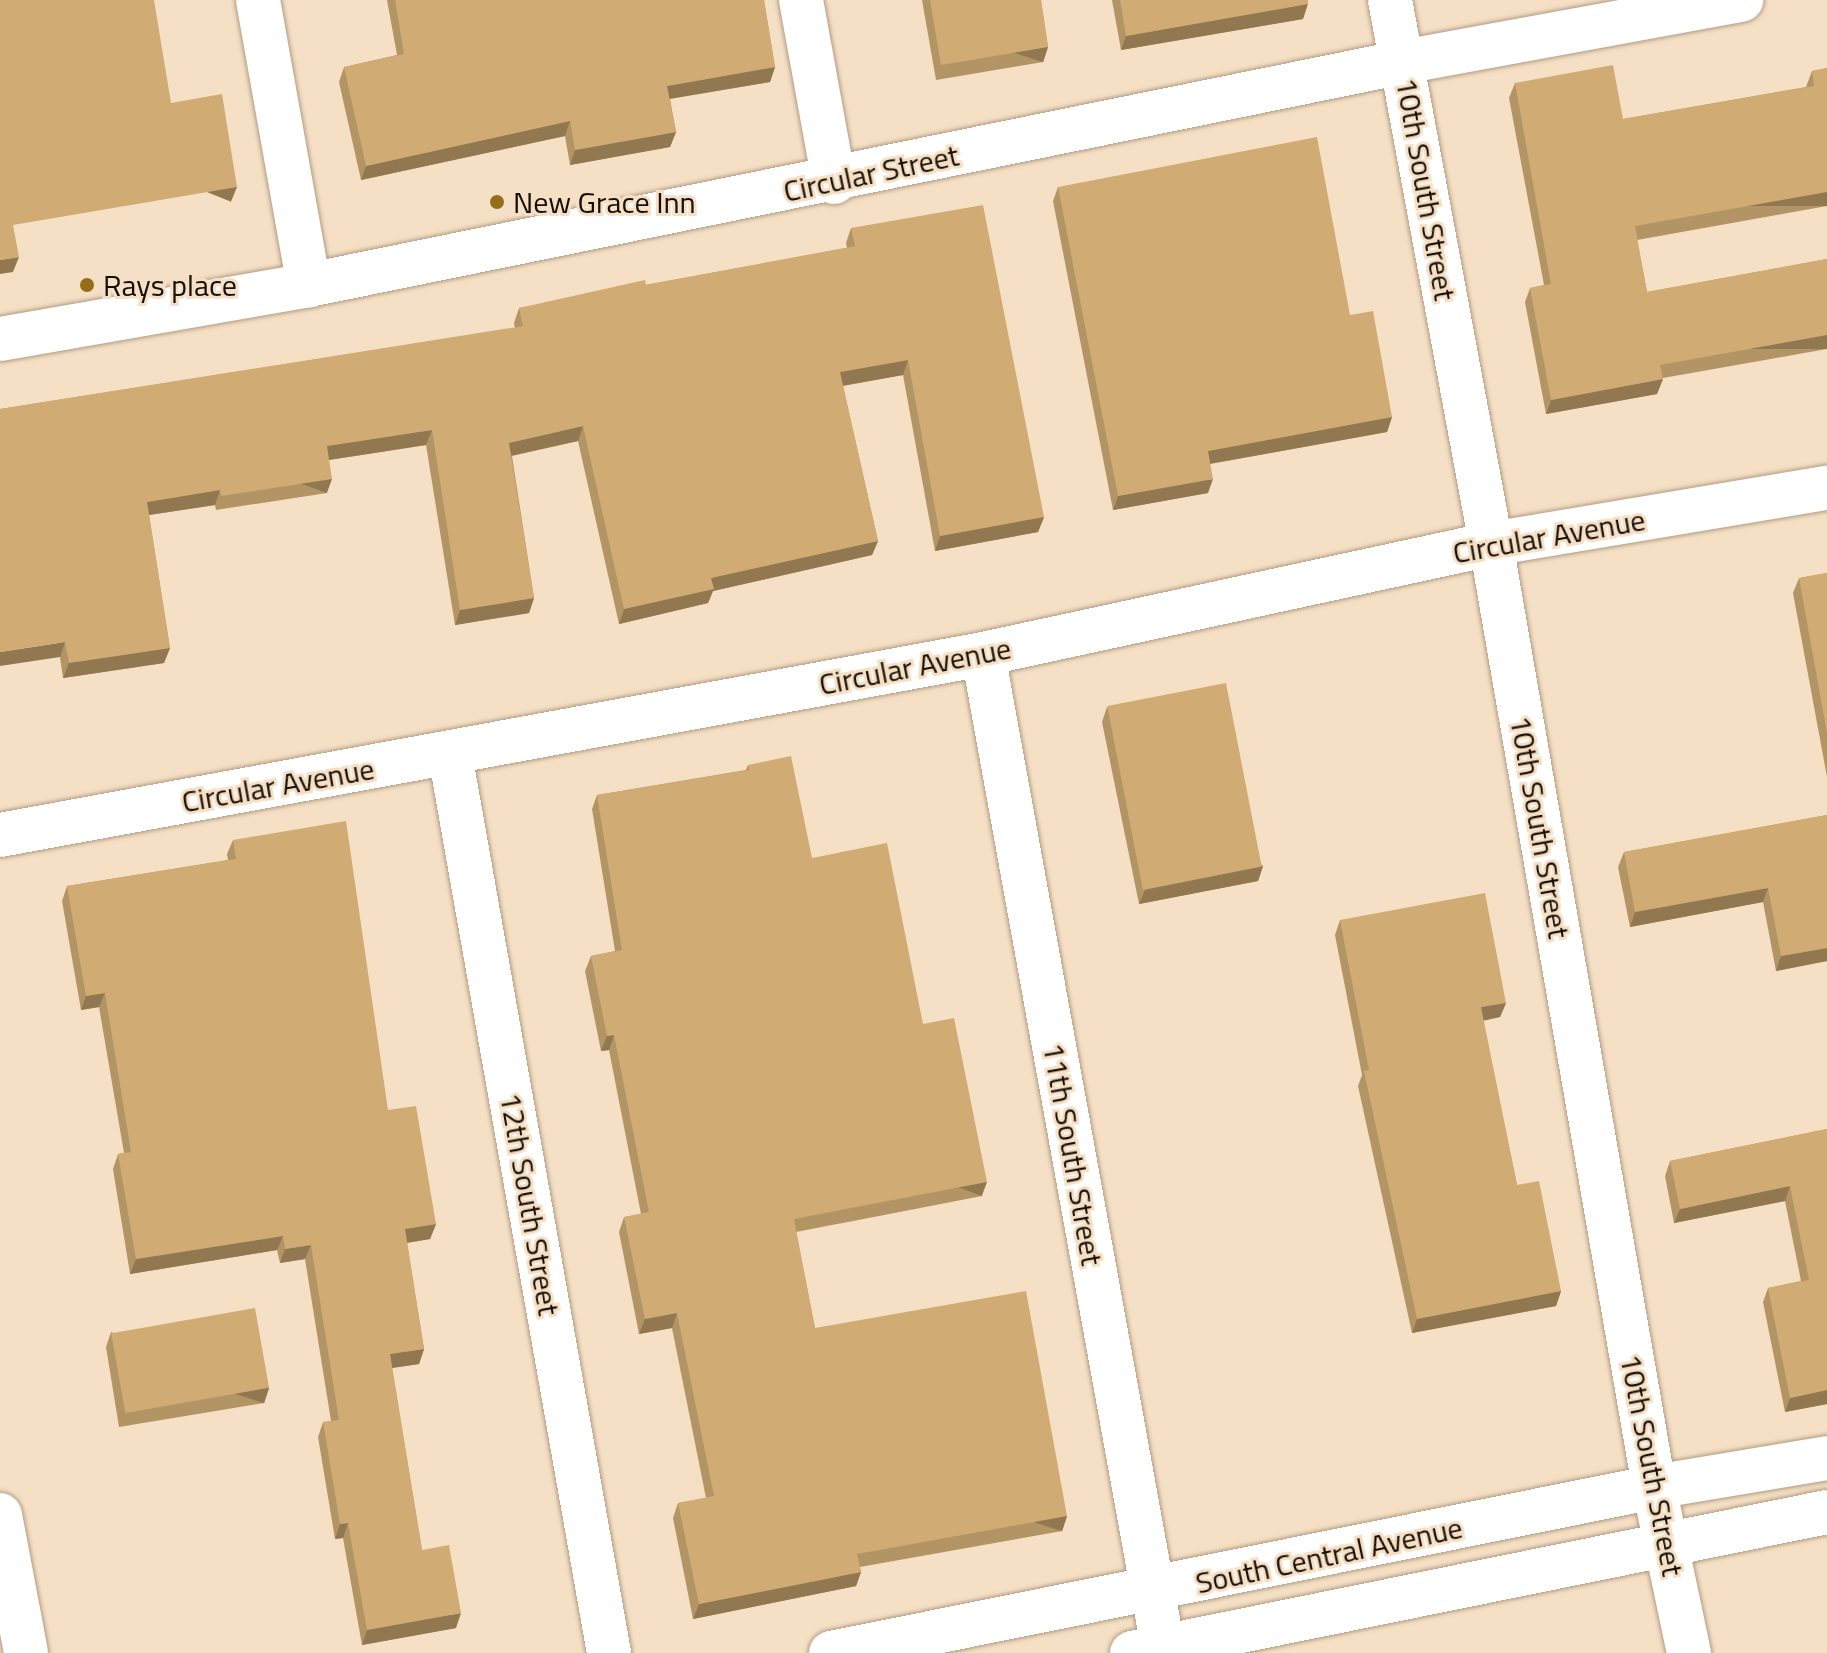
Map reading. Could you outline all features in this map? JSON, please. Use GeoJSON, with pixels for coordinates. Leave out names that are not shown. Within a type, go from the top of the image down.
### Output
{"type":"FeatureCollection","features":[{"type":"Feature","properties":{"kind":"street"},"geometry":{"type":"LineString","coordinates":[[258,0],[309,285]]}},
{"type":"Feature","properties":{"kind":"street"},"geometry":{"type":"LineString","coordinates":[[801,0],[834,182]]}},
{"type":"Feature","properties":{"kind":"street","name":"10th South Street"},"geometry":{"type":"LineString","coordinates":[[1390,0],[1491,544],[1654,1487],[1689,1653]]}},
{"type":"Feature","properties":{"kind":"street","name":"Circular Street"},"geometry":{"type":"LineString","coordinates":[[0,339],[309,285],[834,182],[1403,62],[1741,0]]}},
{"type":"Feature","properties":{"kind":"street","name":"Circular Avenue"},"geometry":{"type":"LineString","coordinates":[[0,835],[983,654],[1491,544],[1827,488]]}},
{"type":"Feature","properties":{"kind":"street","name":"11th South Street"},"geometry":{"type":"LineString","coordinates":[[983,654],[1153,1592],[1153,1651]]}},
{"type":"Feature","properties":{"kind":"street","name":"12th South Street"},"geometry":{"type":"LineString","coordinates":[[450,754],[609,1653]]}},
{"type":"Feature","properties":{"kind":"street","name":"South Central Avenue"},"geometry":{"type":"LineString","coordinates":[[831,1653],[1153,1592],[1654,1487],[1827,1458]]}},
{"type":"Feature","properties":{"kind":"street"},"geometry":{"type":"LineString","coordinates":[[1153,1651],[1827,1512]]}},
{"type":"Feature","properties":{"kind":"street"},"geometry":{"type":"LineString","coordinates":[[0,1515],[26,1653]]}},
{"type":"Feature","properties":{"kind":"building"},"geometry":{"type":"Polygon","coordinates":[[[0,0],[154,0],[171,103],[222,94],[237,187],[13,225],[19,257],[0,260],[0,0]]]}},
{"type":"Feature","properties":{"kind":"building"},"geometry":{"type":"Polygon","coordinates":[[[395,0],[764,0],[775,67],[667,86],[676,132],[575,150],[570,121],[366,166],[344,67],[404,54],[395,0]]]}},
{"type":"Feature","properties":{"kind":"building"},"geometry":{"type":"Polygon","coordinates":[[[930,0],[1041,0],[1048,47],[941,65],[930,0]]]}},
{"type":"Feature","properties":{"kind":"building"},"geometry":{"type":"Polygon","coordinates":[[[1120,0],[1308,0],[1308,4],[1126,36],[1120,0]]]}},
{"type":"Feature","properties":{"kind":"building"},"geometry":{"type":"Polygon","coordinates":[[[1613,65],[1623,119],[1814,86],[1812,71],[1827,68],[1827,192],[1635,226],[1647,292],[1827,259],[1827,335],[1660,365],[1663,379],[1551,400],[1530,288],[1551,284],[1515,83],[1613,65]]]}},
{"type":"Feature","properties":{"kind":"building"},"geometry":{"type":"Polygon","coordinates":[[[1317,137],[1350,315],[1373,311],[1392,417],[1208,451],[1213,479],[1118,496],[1058,187],[1317,137]]]}},
{"type":"Feature","properties":{"kind":"building"},"geometry":{"type":"Polygon","coordinates":[[[983,205],[1044,517],[940,536],[908,360],[840,372],[878,541],[711,578],[714,589],[624,609],[583,426],[509,443],[534,598],[460,610],[432,430],[327,446],[332,479],[221,496],[220,490],[147,502],[170,648],[69,663],[65,642],[0,652],[0,409],[523,326],[519,308],[645,280],[646,285],[855,246],[851,228],[983,205]]]}},
{"type":"Feature","properties":{"kind":"building"},"geometry":{"type":"Polygon","coordinates":[[[1827,573],[1827,733],[1799,578],[1827,573]]]}},
{"type":"Feature","properties":{"kind":"building"},"geometry":{"type":"Polygon","coordinates":[[[1226,683],[1262,867],[1143,890],[1107,706],[1226,683]]]}},
{"type":"Feature","properties":{"kind":"building"},"geometry":{"type":"Polygon","coordinates":[[[791,756],[812,858],[887,843],[923,1024],[954,1018],[987,1182],[794,1219],[815,1328],[1026,1291],[1067,1516],[857,1554],[861,1572],[699,1604],[678,1503],[714,1496],[677,1313],[645,1319],[624,1217],[649,1212],[614,1035],[607,1036],[591,956],[622,950],[597,795],[749,770],[748,765],[791,756]]]}},
{"type":"Feature","properties":{"kind":"building"},"geometry":{"type":"Polygon","coordinates":[[[1827,815],[1827,948],[1781,956],[1768,888],[1635,912],[1624,852],[1827,815]]]}},
{"type":"Feature","properties":{"kind":"building"},"geometry":{"type":"Polygon","coordinates":[[[346,821],[388,1110],[416,1106],[436,1224],[405,1229],[424,1349],[390,1354],[422,1550],[449,1545],[461,1613],[367,1630],[348,1523],[340,1524],[323,1422],[339,1420],[311,1245],[285,1249],[283,1236],[136,1259],[118,1154],[131,1152],[105,993],[86,996],[67,886],[236,859],[233,840],[346,821]]]}},
{"type":"Feature","properties":{"kind":"building"},"geometry":{"type":"Polygon","coordinates":[[[1485,893],[1506,1003],[1481,1007],[1517,1185],[1539,1181],[1561,1291],[1417,1319],[1364,1071],[1369,1070],[1340,920],[1485,893]]]}},
{"type":"Feature","properties":{"kind":"building"},"geometry":{"type":"Polygon","coordinates":[[[1827,1129],[1827,1390],[1790,1398],[1768,1288],[1809,1280],[1790,1186],[1680,1209],[1670,1161],[1827,1129]]]}},
{"type":"Feature","properties":{"kind":"building"},"geometry":{"type":"Polygon","coordinates":[[[255,1308],[269,1388],[125,1413],[111,1333],[255,1308]]]}},
{"type":"Feature","properties":{"kind":"place","name":"New Grace Inn"},"geometry":{"type":"Point","coordinates":[497,202]}},
{"type":"Feature","properties":{"kind":"place","name":"Rays place"},"geometry":{"type":"Point","coordinates":[87,285]}}]}
